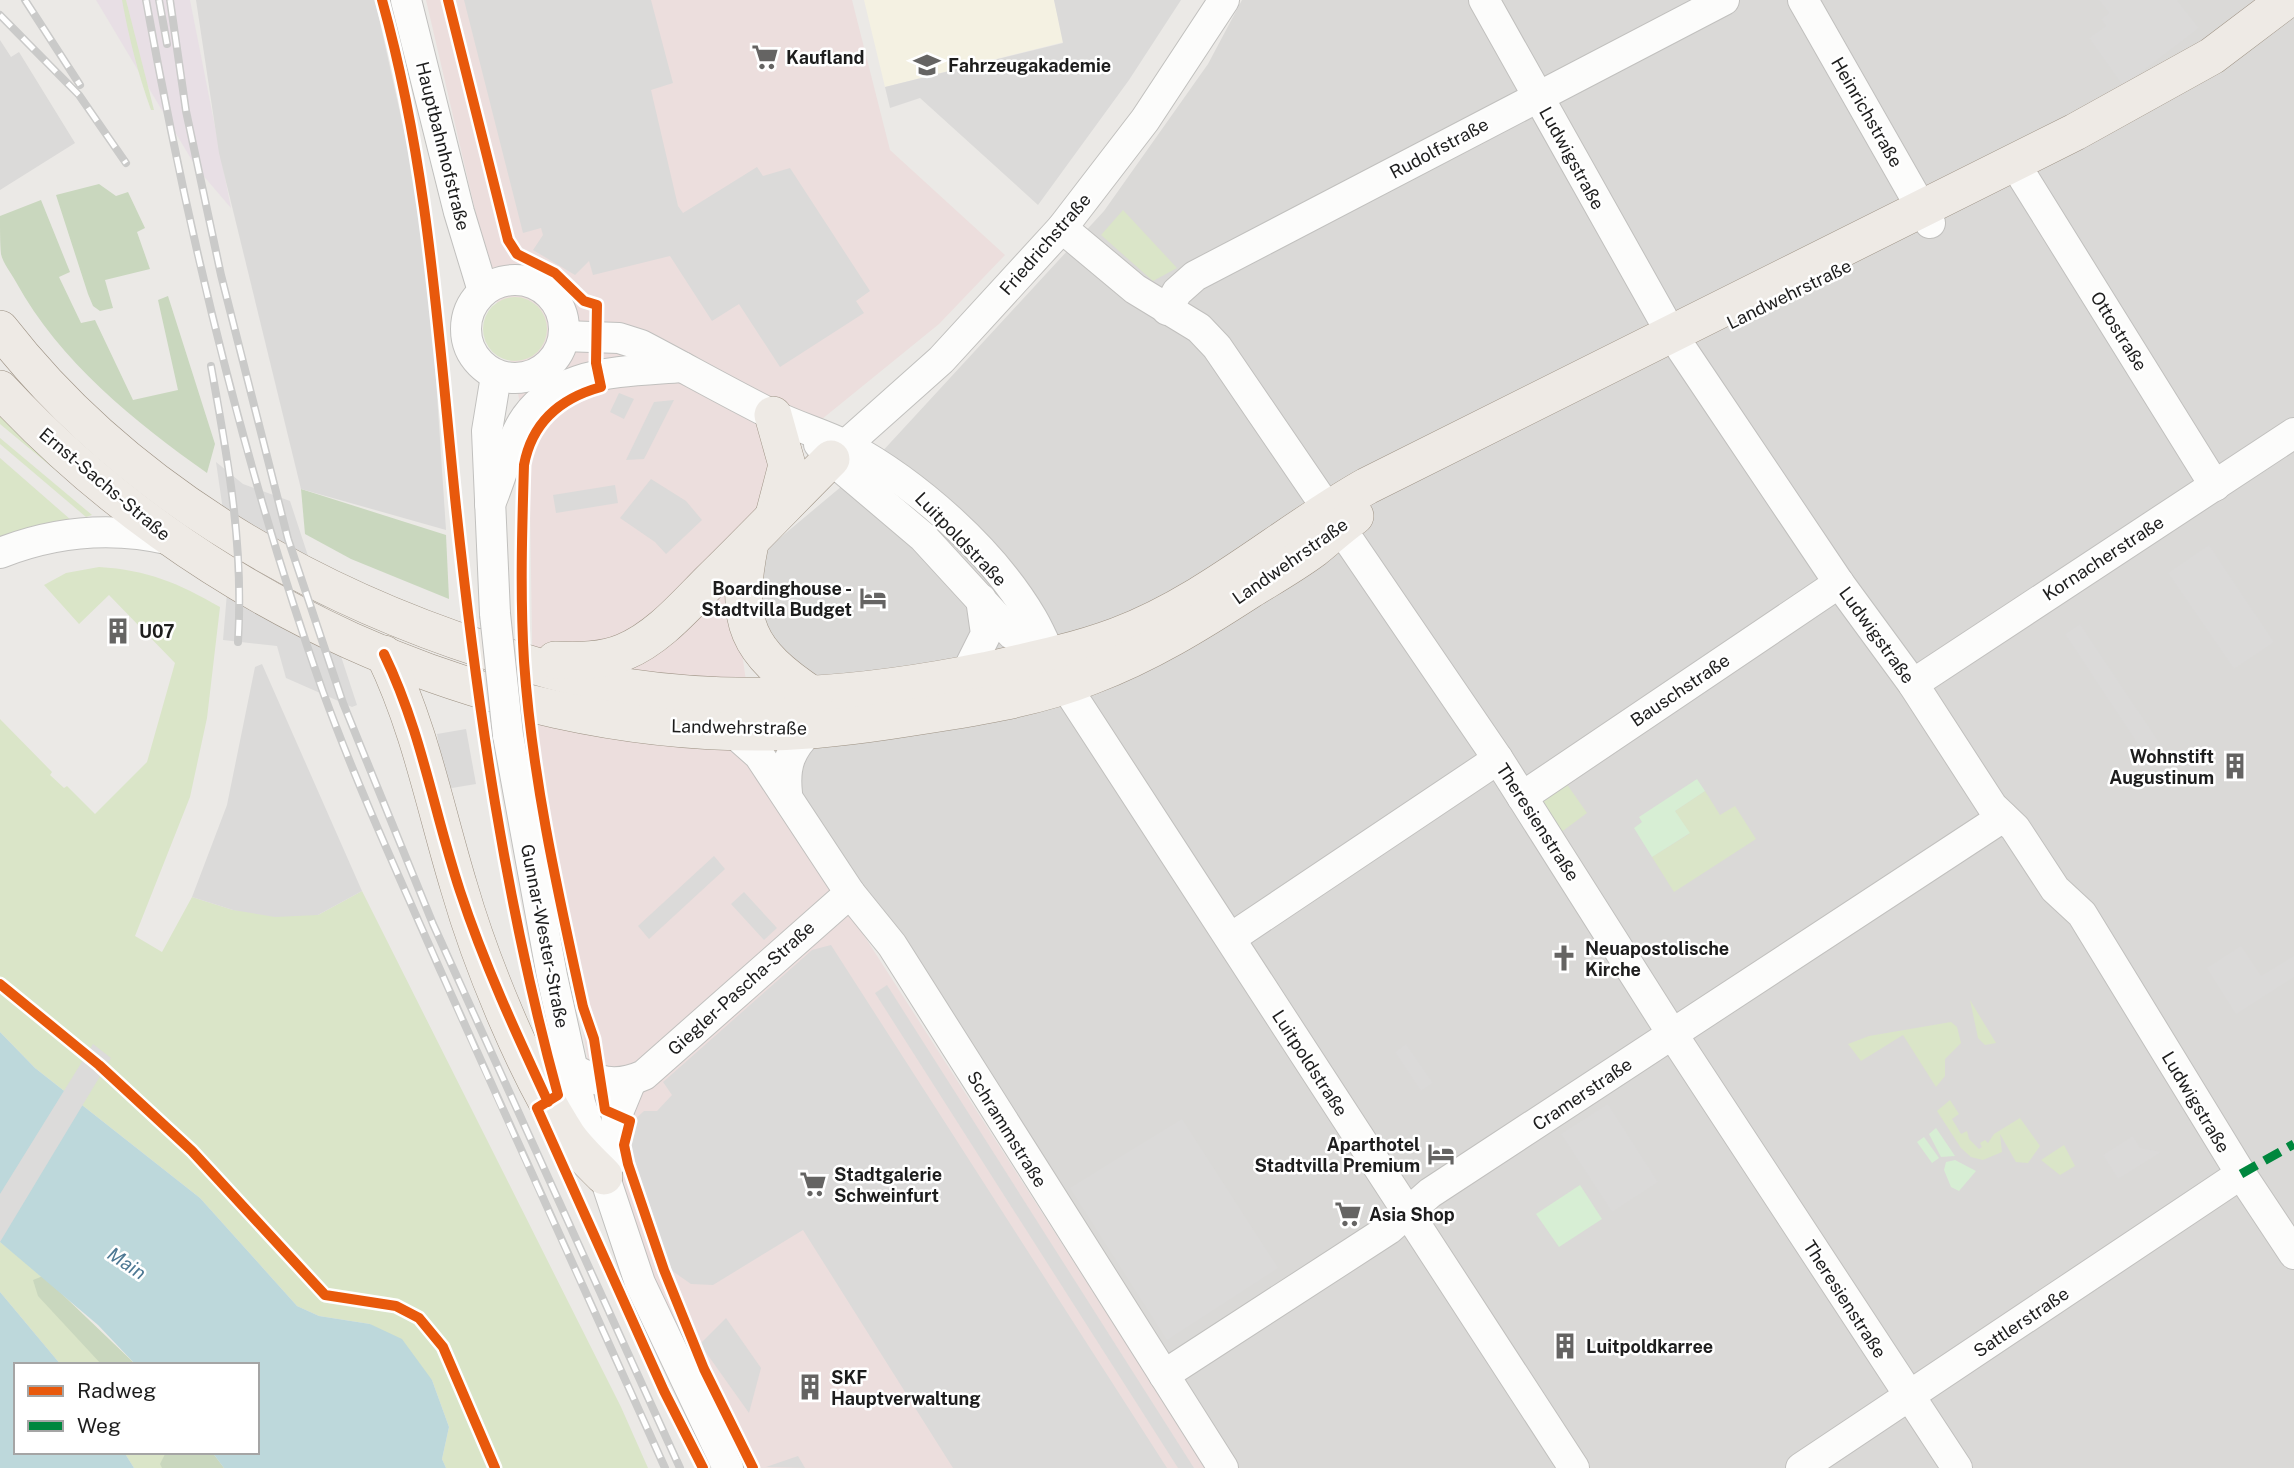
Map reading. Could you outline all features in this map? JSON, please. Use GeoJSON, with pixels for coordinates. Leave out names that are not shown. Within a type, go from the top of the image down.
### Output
{"type":"FeatureCollection","features":[{"type":"Feature","properties":{"kind":"main road","name":"Landwehrstraße"},"geometry":{"type":"LineString","coordinates":[[216,523],[273,558],[356,600],[440,635],[559,674],[625,687],[716,695],[812,713],[937,713],[1057,671],[1184,603],[1334,517],[1676,340],[1926,217],[2203,61],[2249,30],[2286,0]]}},
{"type":"Feature","properties":{"kind":"main road","name":"Landwehrstraße"},"geometry":{"type":"LineString","coordinates":[[1926,217],[2023,177],[2187,92],[2294,24]]}},
{"type":"Feature","properties":{"kind":"main road","name":"Ernst-Sachs-Straße"},"geometry":{"type":"LineString","coordinates":[[0,329],[44,381],[94,432],[155,482],[216,523]]}},
{"type":"Feature","properties":{"kind":"main road","name":"Ernst-Sachs-Straße"},"geometry":{"type":"LineString","coordinates":[[0,389],[69,458],[172,540],[218,570]]}},
{"type":"Feature","properties":{"kind":"main road"},"geometry":{"type":"LineString","coordinates":[[773,415],[787,465],[774,515]]}},
{"type":"Feature","properties":{"kind":"main road"},"geometry":{"type":"LineString","coordinates":[[505,657],[572,661],[623,653],[644,642],[671,620],[750,543],[774,515],[838,452]]}},
{"type":"Feature","properties":{"kind":"main road"},"geometry":{"type":"LineString","coordinates":[[750,543],[743,592],[750,633],[765,658],[782,674],[812,713]]}},
{"type":"Feature","properties":{"kind":"main road","name":"Landwehrstraße"},"geometry":{"type":"LineString","coordinates":[[218,570],[282,607],[384,654],[492,692],[614,720],[732,731],[812,713],[898,687],[966,674],[1057,671]]}},
{"type":"Feature","properties":{"kind":"main road"},"geometry":{"type":"LineString","coordinates":[[384,654],[417,731],[459,890],[487,965],[548,1102],[570,1139],[604,1176]]}},
{"type":"Feature","properties":{"kind":"street","name":"Hauptbahnhofstraße"},"geometry":{"type":"LineString","coordinates":[[406,0],[459,212],[483,292]]}},
{"type":"Feature","properties":{"kind":"street","name":"Friedrichstraße"},"geometry":{"type":"LineString","coordinates":[[838,452],[941,360],[1062,228],[1145,120],[1224,0]]}},
{"type":"Feature","properties":{"kind":"street","name":"Ludwigstraße"},"geometry":{"type":"LineString","coordinates":[[1484,0],[1676,340],[1839,583],[1913,684],[1992,806],[2015,828],[2055,889],[2082,914],[2241,1174],[2294,1254]]}},
{"type":"Feature","properties":{"kind":"street","name":"Rudolfstraße"},"geometry":{"type":"LineString","coordinates":[[1167,310],[1177,292],[1195,276],[1724,0]]}},
{"type":"Feature","properties":{"kind":"street","name":"Heinrichstraße"},"geometry":{"type":"LineString","coordinates":[[1803,0],[1926,217]]}},
{"type":"Feature","properties":{"kind":"street","name":"Ottostraße"},"geometry":{"type":"LineString","coordinates":[[2023,177],[2215,486]]}},
{"type":"Feature","properties":{"kind":"street","name":"Theresienstraße"},"geometry":{"type":"LineString","coordinates":[[1062,228],[1135,289],[1199,328],[1217,347],[1498,759],[1671,1032],[1957,1468]]}},
{"type":"Feature","properties":{"kind":"street"},"geometry":{"type":"LineString","coordinates":[[518,280],[542,288],[560,309],[564,336],[554,360],[534,376],[522,379],[496,376],[474,358],[465,330],[467,316],[483,292],[493,285],[518,280]]}},
{"type":"Feature","properties":{"kind":"street","name":"Luitpoldstraße"},"geometry":{"type":"LineString","coordinates":[[564,336],[619,338],[641,345],[773,415],[807,430],[838,452],[923,537],[1012,634],[1057,671]]}},
{"type":"Feature","properties":{"kind":"street"},"geometry":{"type":"LineString","coordinates":[[490,504],[517,433],[538,405],[558,389],[580,379],[617,370],[682,366]]}},
{"type":"Feature","properties":{"kind":"street","name":"Gunnar-Wester-Straße"},"geometry":{"type":"LineString","coordinates":[[496,376],[487,432],[495,614],[509,736],[571,1068],[640,1283],[728,1468]]}},
{"type":"Feature","properties":{"kind":"street","name":"Kornacherstraße"},"geometry":{"type":"LineString","coordinates":[[1913,684],[2127,540],[2294,433]]}},
{"type":"Feature","properties":{"kind":"street","name":"Luitpoldstraße"},"geometry":{"type":"LineString","coordinates":[[838,452],[900,478],[952,524],[986,559],[1032,619],[1057,671],[1574,1468]]}},
{"type":"Feature","properties":{"kind":"street"},"geometry":{"type":"LineString","coordinates":[[0,553],[50,537],[93,531],[132,532],[172,540]]}},
{"type":"Feature","properties":{"kind":"street","name":"Bauschstraße"},"geometry":{"type":"LineString","coordinates":[[1522,797],[1839,583]]}},
{"type":"Feature","properties":{"kind":"street"},"geometry":{"type":"LineString","coordinates":[[966,674],[986,634],[981,598]]}},
{"type":"Feature","properties":{"kind":"street"},"geometry":{"type":"LineString","coordinates":[[788,793],[785,773],[789,755],[812,713]]}},
{"type":"Feature","properties":{"kind":"street","name":"Schrammstraße"},"geometry":{"type":"LineString","coordinates":[[732,731],[759,755],[788,793],[850,893],[892,945],[1223,1468]]}},
{"type":"Feature","properties":{"kind":"street"},"geometry":{"type":"LineString","coordinates":[[1231,938],[1498,759]]}},
{"type":"Feature","properties":{"kind":"street","name":"Cramerstraße"},"geometry":{"type":"LineString","coordinates":[[1164,1375],[1389,1229],[1430,1193],[1546,1119],[1671,1032],[2003,817]]}},
{"type":"Feature","properties":{"kind":"street","name":"Giegler-Pascha-Straße"},"geometry":{"type":"LineString","coordinates":[[631,1081],[659,1063],[850,893]]}},
{"type":"Feature","properties":{"kind":"street"},"geometry":{"type":"LineString","coordinates":[[571,1068],[593,1080],[614,1084],[631,1081]]}},
{"type":"Feature","properties":{"kind":"street"},"geometry":{"type":"LineString","coordinates":[[604,1176],[613,1156],[617,1115],[631,1081]]}},
{"type":"Feature","properties":{"kind":"street","name":"Sattlerstraße"},"geometry":{"type":"LineString","coordinates":[[1801,1468],[2241,1174]]}},
{"type":"Feature","properties":{"kind":"shaded area"},"geometry":{"type":"Polygon","coordinates":[[[96,0],[190,0],[231,208],[196,167],[96,0]]]}},
{"type":"Feature","properties":{"kind":"shaded area"},"geometry":{"type":"Polygon","coordinates":[[[196,0],[375,0],[415,180],[433,334],[446,530],[301,489],[219,153],[196,0]]]}},
{"type":"Feature","properties":{"kind":"shaded area"},"geometry":{"type":"Polygon","coordinates":[[[426,0],[852,0],[890,150],[1005,255],[939,324],[811,428],[765,504],[734,597],[759,772],[1206,1468],[756,1468],[646,1269],[599,1119],[534,766],[529,441],[426,0]]]}},
{"type":"Feature","properties":{"kind":"shaded area"},"geometry":{"type":"Polygon","coordinates":[[[464,0],[651,0],[673,83],[651,90],[678,206],[683,213],[757,167],[763,176],[790,168],[870,291],[856,301],[864,313],[780,367],[739,304],[712,321],[670,256],[593,275],[589,261],[575,275],[533,250],[543,235],[541,228],[523,233],[464,0]]]}},
{"type":"Feature","properties":{"kind":"shaded area","name":"Fahrzeugakademie"},"geometry":{"type":"Polygon","coordinates":[[[864,0],[1054,0],[1064,42],[885,87],[864,0]]]}},
{"type":"Feature","properties":{"kind":"shaded area"},"geometry":{"type":"Polygon","coordinates":[[[1054,0],[1181,0],[1129,80],[1038,205],[920,98],[890,108],[885,87],[1063,43],[1054,0]]]}},
{"type":"Feature","properties":{"kind":"shaded area"},"geometry":{"type":"Polygon","coordinates":[[[1242,0],[2294,0],[2294,1468],[1231,1468],[773,762],[756,558],[879,455],[1104,211],[1208,64],[1242,0]]]}},
{"type":"Feature","properties":{"kind":"shaded area"},"geometry":{"type":"Polygon","coordinates":[[[2099,0],[2177,0],[2199,28],[2123,86],[2089,38],[2106,26],[2101,19],[2109,13],[2099,0]]]}},
{"type":"Feature","properties":{"kind":"shaded area"},"geometry":{"type":"Polygon","coordinates":[[[0,40],[11,57],[19,52],[75,143],[0,190],[0,40]]]}},
{"type":"Feature","properties":{"kind":"shaded area"},"geometry":{"type":"Polygon","coordinates":[[[619,393],[634,399],[624,419],[610,412],[619,393]]]}},
{"type":"Feature","properties":{"kind":"shaded area"},"geometry":{"type":"Polygon","coordinates":[[[674,400],[644,459],[626,460],[654,402],[674,400]]]}},
{"type":"Feature","properties":{"kind":"shaded area"},"geometry":{"type":"Polygon","coordinates":[[[651,479],[686,501],[702,520],[666,554],[655,542],[620,518],[651,479]]]}},
{"type":"Feature","properties":{"kind":"shaded area"},"geometry":{"type":"Polygon","coordinates":[[[615,485],[618,503],[556,513],[553,495],[615,485]]]}},
{"type":"Feature","properties":{"kind":"shaded area"},"geometry":{"type":"Polygon","coordinates":[[[2209,545],[2274,642],[2234,669],[2168,573],[2209,545]]]}},
{"type":"Feature","properties":{"kind":"shaded area"},"geometry":{"type":"Polygon","coordinates":[[[2080,624],[2161,745],[2145,755],[2065,634],[2080,624]]]}},
{"type":"Feature","properties":{"kind":"shaded area"},"geometry":{"type":"Polygon","coordinates":[[[262,664],[362,891],[318,915],[275,917],[233,910],[192,897],[227,805],[255,667],[262,664]]]}},
{"type":"Feature","properties":{"kind":"shaded area"},"geometry":{"type":"Polygon","coordinates":[[[466,729],[476,784],[446,789],[437,734],[466,729]]]}},
{"type":"Feature","properties":{"kind":"shaded area"},"geometry":{"type":"Polygon","coordinates":[[[714,856],[725,869],[649,939],[638,926],[714,856]]]}},
{"type":"Feature","properties":{"kind":"shaded area"},"geometry":{"type":"Polygon","coordinates":[[[744,892],[777,928],[764,940],[731,904],[744,892]]]}},
{"type":"Feature","properties":{"kind":"shaded area","name":"Stadtgalerie Schweinfurt"},"geometry":{"type":"Polygon","coordinates":[[[831,945],[1167,1468],[953,1468],[803,1230],[713,1285],[691,1284],[671,1270],[631,1149],[628,1135],[635,1119],[644,1111],[657,1111],[672,1095],[663,1082],[812,950],[831,945]]]}},
{"type":"Feature","properties":{"kind":"shaded area"},"geometry":{"type":"Polygon","coordinates":[[[2241,946],[2261,976],[2294,956],[2294,977],[2236,1014],[2207,968],[2241,946]]]}},
{"type":"Feature","properties":{"kind":"shaded area"},"geometry":{"type":"Polygon","coordinates":[[[887,985],[1194,1468],[1178,1468],[875,993],[887,985]]]}},
{"type":"Feature","properties":{"kind":"shaded area"},"geometry":{"type":"Polygon","coordinates":[[[1406,1044],[1433,1083],[1421,1091],[1395,1052],[1406,1044]]]}},
{"type":"Feature","properties":{"kind":"shaded area"},"geometry":{"type":"Polygon","coordinates":[[[1608,1104],[1658,1182],[1612,1212],[1561,1134],[1608,1104]]]}},
{"type":"Feature","properties":{"kind":"shaded area"},"geometry":{"type":"Polygon","coordinates":[[[1182,1119],[1278,1268],[1167,1340],[1070,1188],[1182,1119]]]}},
{"type":"Feature","properties":{"kind":"shaded area"},"geometry":{"type":"Polygon","coordinates":[[[2133,1136],[2140,1148],[2161,1152],[2118,1179],[2103,1155],[2133,1136]]]}},
{"type":"Feature","properties":{"kind":"shaded area"},"geometry":{"type":"Polygon","coordinates":[[[726,1318],[761,1368],[749,1413],[700,1344],[726,1318]]]}},
{"type":"Feature","properties":{"kind":"shaded area"},"geometry":{"type":"Polygon","coordinates":[[[798,1456],[805,1468],[766,1467],[798,1456]]]}},
{"type":"Feature","properties":{"kind":"green space"},"geometry":{"type":"Polygon","coordinates":[[[122,0],[126,0],[154,110],[151,110],[138,69],[122,0]]]}},
{"type":"Feature","properties":{"kind":"green space"},"geometry":{"type":"Polygon","coordinates":[[[99,184],[116,196],[128,192],[145,228],[137,232],[150,269],[105,280],[113,308],[100,311],[93,306],[88,294],[56,195],[99,184]]]}},
{"type":"Feature","properties":{"kind":"green space"},"geometry":{"type":"Polygon","coordinates":[[[41,200],[70,272],[59,277],[81,323],[95,320],[133,400],[178,390],[158,300],[168,296],[215,444],[207,473],[126,411],[76,364],[34,311],[7,268],[1,254],[0,216],[41,200]]]}},
{"type":"Feature","properties":{"kind":"green space"},"geometry":{"type":"Polygon","coordinates":[[[1123,210],[1177,268],[1153,281],[1101,235],[1123,210]]]}},
{"type":"Feature","properties":{"kind":"green space"},"geometry":{"type":"Polygon","coordinates":[[[515,297],[533,303],[541,311],[547,329],[541,347],[533,355],[515,361],[497,355],[489,347],[483,329],[489,311],[497,303],[515,297]]]}},
{"type":"Feature","properties":{"kind":"green space"},"geometry":{"type":"Polygon","coordinates":[[[0,408],[113,514],[111,516],[0,424],[0,408]]]}},
{"type":"Feature","properties":{"kind":"green space"},"geometry":{"type":"Polygon","coordinates":[[[0,438],[92,515],[86,517],[0,444],[0,438]]]}},
{"type":"Feature","properties":{"kind":"green space"},"geometry":{"type":"Polygon","coordinates":[[[0,458],[71,520],[0,538],[0,458]]]}},
{"type":"Feature","properties":{"kind":"green space"},"geometry":{"type":"Polygon","coordinates":[[[301,489],[446,535],[449,599],[351,559],[305,534],[301,489]]]}},
{"type":"Feature","properties":{"kind":"green space"},"geometry":{"type":"Polygon","coordinates":[[[99,567],[133,571],[162,579],[220,607],[207,718],[190,797],[135,936],[162,952],[192,897],[233,910],[318,915],[362,891],[621,1407],[648,1468],[446,1468],[442,1459],[449,1427],[432,1380],[370,1324],[319,1316],[297,1306],[200,1198],[35,1068],[0,1032],[0,719],[52,772],[50,775],[64,788],[67,786],[95,814],[147,762],[175,663],[109,595],[79,624],[44,585],[66,573],[99,567]]]}},
{"type":"Feature","properties":{"kind":"green space"},"geometry":{"type":"Polygon","coordinates":[[[1697,779],[1705,791],[1675,811],[1690,833],[1652,857],[1634,828],[1642,822],[1639,817],[1697,779]]]}},
{"type":"Feature","properties":{"kind":"green space"},"geometry":{"type":"Polygon","coordinates":[[[1566,783],[1587,813],[1560,833],[1542,801],[1566,783]]]}},
{"type":"Feature","properties":{"kind":"green space"},"geometry":{"type":"Polygon","coordinates":[[[1705,791],[1720,815],[1735,806],[1756,839],[1674,892],[1652,857],[1689,834],[1675,811],[1705,791]]]}},
{"type":"Feature","properties":{"kind":"green space"},"geometry":{"type":"Polygon","coordinates":[[[1970,1000],[1996,1043],[1985,1045],[1978,1038],[1970,1000]]]}},
{"type":"Feature","properties":{"kind":"green space"},"geometry":{"type":"Polygon","coordinates":[[[1951,1022],[1957,1027],[1961,1043],[1945,1059],[1945,1076],[1936,1087],[1903,1035],[1861,1061],[1848,1044],[1869,1036],[1951,1022]]]}},
{"type":"Feature","properties":{"kind":"green space"},"geometry":{"type":"Polygon","coordinates":[[[1950,1100],[1959,1114],[1952,1119],[1961,1134],[1967,1131],[1969,1139],[1979,1149],[1982,1147],[1980,1143],[1985,1140],[1988,1143],[1994,1134],[2020,1118],[2040,1146],[2028,1163],[2016,1162],[2000,1134],[2002,1152],[1983,1160],[1971,1157],[1961,1148],[1937,1111],[1950,1100]]]}},
{"type":"Feature","properties":{"kind":"green space"},"geometry":{"type":"Polygon","coordinates":[[[1936,1128],[1955,1156],[1941,1157],[1929,1134],[1936,1128]]]}},
{"type":"Feature","properties":{"kind":"green space"},"geometry":{"type":"Polygon","coordinates":[[[1924,1137],[1939,1158],[1932,1163],[1917,1142],[1924,1137]]]}},
{"type":"Feature","properties":{"kind":"green space"},"geometry":{"type":"Polygon","coordinates":[[[2064,1145],[2075,1166],[2060,1175],[2041,1160],[2064,1145]]]}},
{"type":"Feature","properties":{"kind":"green space"},"geometry":{"type":"Polygon","coordinates":[[[1955,1160],[1976,1171],[1959,1191],[1951,1187],[1944,1170],[1946,1162],[1955,1160]]]}},
{"type":"Feature","properties":{"kind":"green space"},"geometry":{"type":"Polygon","coordinates":[[[1580,1185],[1602,1219],[1559,1247],[1536,1214],[1580,1185]]]}},
{"type":"Feature","properties":{"kind":"green space"},"geometry":{"type":"Polygon","coordinates":[[[0,1242],[43,1276],[134,1363],[59,1363],[0,1292],[0,1242]]]}},
{"type":"Feature","properties":{"kind":"green space"},"geometry":{"type":"Polygon","coordinates":[[[43,1276],[134,1363],[100,1363],[38,1296],[33,1280],[43,1276]]]}},
{"type":"Feature","properties":{"kind":"green space"},"geometry":{"type":"Polygon","coordinates":[[[125,1454],[214,1454],[224,1468],[134,1468],[125,1454]]]}},
{"type":"Feature","properties":{"kind":"green space"},"geometry":{"type":"Polygon","coordinates":[[[165,1454],[214,1454],[224,1468],[162,1468],[160,1464],[165,1454]]]}},
{"type":"Feature","properties":{"kind":"water","name":"Main"},"geometry":{"type":"Polygon","coordinates":[[[0,1032],[35,1068],[200,1198],[297,1306],[319,1316],[370,1324],[402,1339],[432,1380],[449,1427],[442,1459],[446,1468],[224,1468],[214,1454],[259,1454],[259,1363],[134,1363],[98,1325],[0,1242],[0,1032]]]}},
{"type":"Feature","properties":{"kind":"water"},"geometry":{"type":"Polygon","coordinates":[[[0,1292],[59,1363],[14,1363],[14,1454],[125,1454],[134,1468],[0,1468],[0,1292]]]}},
{"type":"Feature","properties":{"kind":"pier"},"geometry":{"type":"Polygon","coordinates":[[[216,462],[243,484],[290,501],[357,705],[352,707],[286,678],[277,646],[223,640],[227,593],[224,517],[216,462]]]}},
{"type":"Feature","properties":{"kind":"pier"},"geometry":{"type":"Polygon","coordinates":[[[93,1044],[111,1058],[0,1242],[0,1194],[93,1044]]]}},
{"type":"Feature","properties":{"kind":"railway"},"geometry":{"type":"LineString","coordinates":[[25,0],[80,85]]}},
{"type":"Feature","properties":{"kind":"railway"},"geometry":{"type":"LineString","coordinates":[[146,0],[180,175],[243,436],[294,608],[323,692],[396,869],[665,1468]]}},
{"type":"Feature","properties":{"kind":"railway"},"geometry":{"type":"LineString","coordinates":[[159,0],[167,44]]}},
{"type":"Feature","properties":{"kind":"railway"},"geometry":{"type":"LineString","coordinates":[[170,0],[186,111],[221,275],[288,539],[343,703],[433,924],[680,1468]]}},
{"type":"Feature","properties":{"kind":"railway"},"geometry":{"type":"LineString","coordinates":[[0,15],[79,95],[126,163]]}},
{"type":"Feature","properties":{"kind":"railway"},"geometry":{"type":"LineString","coordinates":[[211,366],[229,469],[237,537],[238,642]]}},
{"type":"Feature","properties":{"kind":"marked path"},"geometry":{"type":"LineString","coordinates":[[2241,1174],[2294,1144]]}},
{"type":"Feature","properties":{"kind":"cycle path"},"geometry":{"type":"LineString","coordinates":[[382,0],[411,126],[430,252],[464,581],[495,803],[523,950],[558,1095],[537,1108],[664,1391],[703,1468]]}},
{"type":"Feature","properties":{"kind":"cycle path"},"geometry":{"type":"LineString","coordinates":[[448,0],[508,240],[517,254],[555,273],[584,301],[597,305],[596,363],[601,387],[573,398],[550,414],[534,436],[524,465],[523,637],[533,748],[555,878],[583,1007],[594,1039],[605,1110],[630,1121],[624,1145],[628,1164],[664,1270],[704,1369],[753,1468]]}},
{"type":"Feature","properties":{"kind":"cycle path"},"geometry":{"type":"LineString","coordinates":[[384,654],[418,742],[469,918],[501,998],[548,1102]]}},
{"type":"Feature","properties":{"kind":"cycle path"},"geometry":{"type":"LineString","coordinates":[[0,984],[99,1065],[192,1151],[325,1295],[396,1306],[419,1318],[443,1347],[495,1468]]}},
{"type":"Feature","properties":{"kind":"place","name":"Kaufland"},"geometry":{"type":"Point","coordinates":[765,57]}},
{"type":"Feature","properties":{"kind":"place","name":"Fahrzeugakademie"},"geometry":{"type":"Point","coordinates":[927,65]}},
{"type":"Feature","properties":{"kind":"place","name":"Boardinghouse - Stadtvilla Budget"},"geometry":{"type":"Point","coordinates":[873,598]}},
{"type":"Feature","properties":{"kind":"place","name":"U07"},"geometry":{"type":"Point","coordinates":[118,631]}},
{"type":"Feature","properties":{"kind":"place","name":"Wohnstift Augustinum"},"geometry":{"type":"Point","coordinates":[2235,766]}},
{"type":"Feature","properties":{"kind":"place","name":"Neuapostolische Kirche"},"geometry":{"type":"Point","coordinates":[1564,958]}},
{"type":"Feature","properties":{"kind":"place","name":"Aparthotel Stadtvilla Premium"},"geometry":{"type":"Point","coordinates":[1441,1154]}},
{"type":"Feature","properties":{"kind":"place","name":"Stadtgalerie Schweinfurt"},"geometry":{"type":"Point","coordinates":[813,1184]}},
{"type":"Feature","properties":{"kind":"place","name":"Asia Shop"},"geometry":{"type":"Point","coordinates":[1348,1214]}},
{"type":"Feature","properties":{"kind":"place","name":"Luitpoldkarree"},"geometry":{"type":"Point","coordinates":[1565,1346]}},
{"type":"Feature","properties":{"kind":"place","name":"SKF Hauptverwaltung"},"geometry":{"type":"Point","coordinates":[810,1387]}}]}
